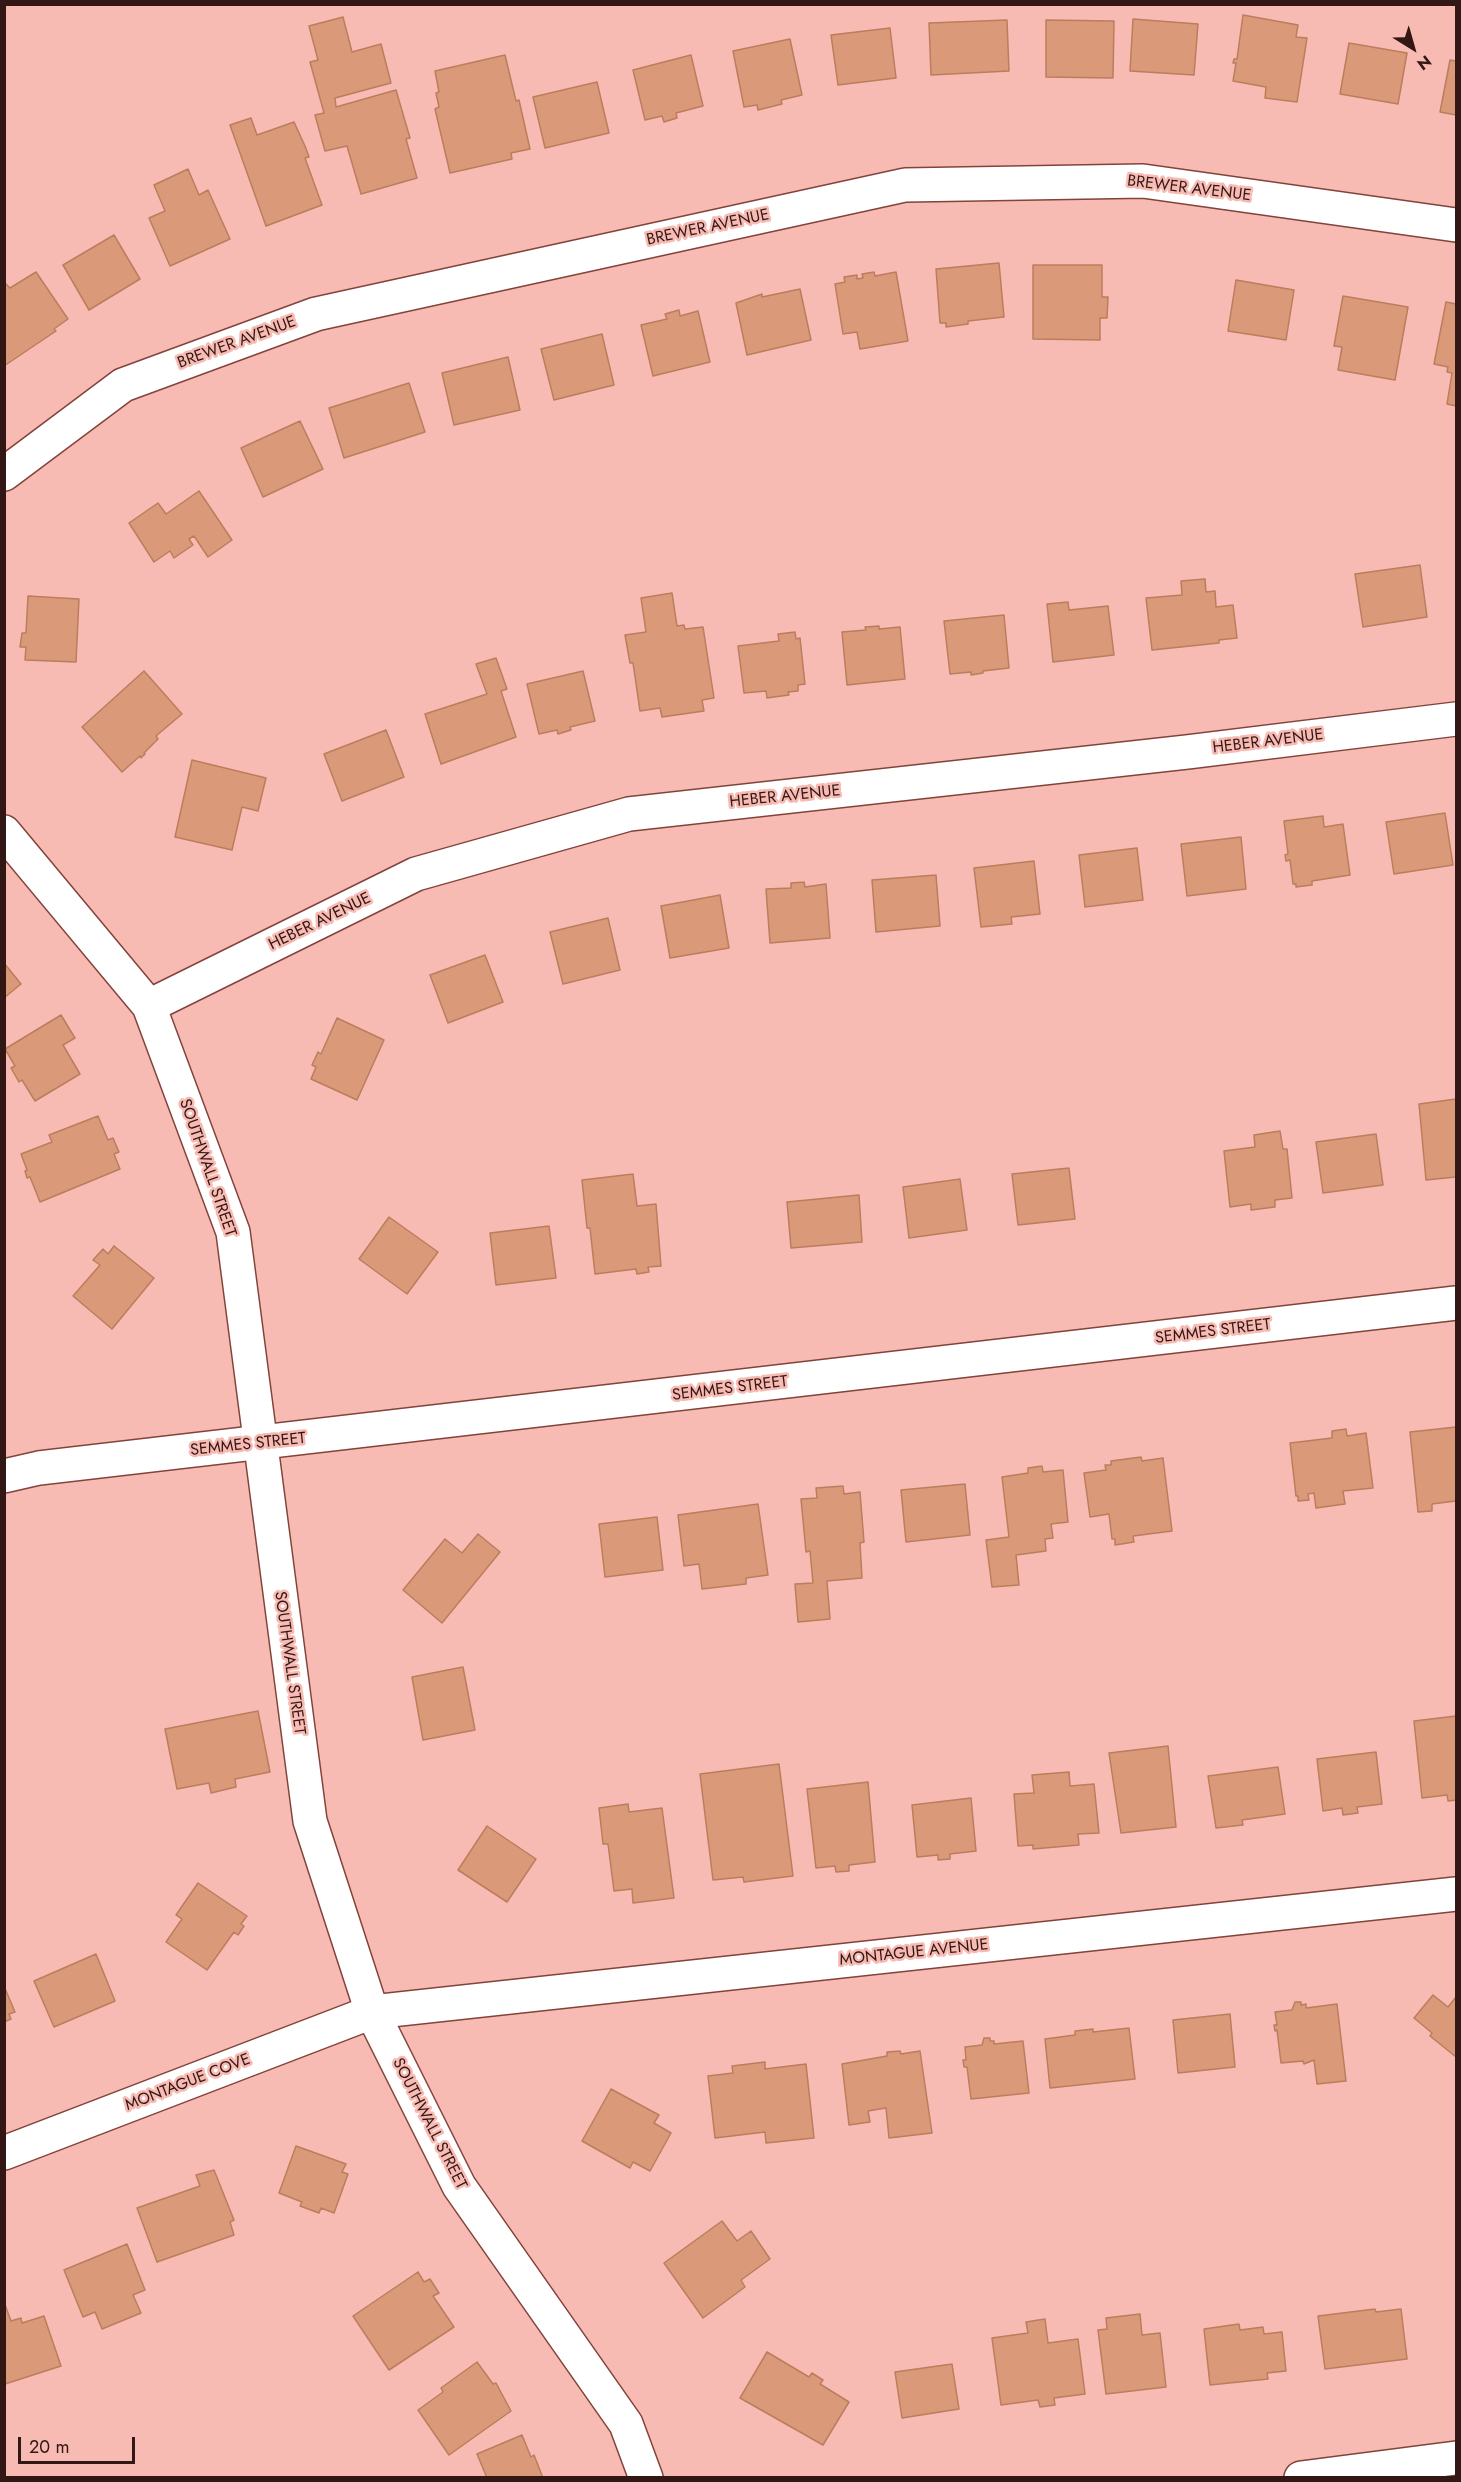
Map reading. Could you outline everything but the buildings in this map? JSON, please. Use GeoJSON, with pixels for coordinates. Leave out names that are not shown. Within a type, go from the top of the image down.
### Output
{"type":"FeatureCollection","features":[{"type":"Feature","properties":{"kind":"street","name":"BREWER AVENUE"},"geometry":{"type":"LineString","coordinates":[[4,474],[123,385],[316,314],[905,185],[1143,181],[1456,225]]}},
{"type":"Feature","properties":{"kind":"street","name":"HEBER AVENUE"},"geometry":{"type":"LineString","coordinates":[[149,1006],[416,874],[629,814],[1187,752],[1456,718]]}},
{"type":"Feature","properties":{"kind":"street","name":"SOUTHWALL STREET"},"geometry":{"type":"LineString","coordinates":[[4,832],[149,1006],[232,1232],[310,1821],[372,2012],[459,2186],[626,2424],[646,2478]]}},
{"type":"Feature","properties":{"kind":"street","name":"SEMMES STREET"},"geometry":{"type":"LineString","coordinates":[[4,1476],[39,1468],[1456,1304]]}},
{"type":"Feature","properties":{"kind":"street","name":"MONTAGUE AVENUE"},"geometry":{"type":"LineString","coordinates":[[372,2012],[1456,1894]]}},
{"type":"Feature","properties":{"kind":"street","name":"MONTAGUE COVE"},"geometry":{"type":"LineString","coordinates":[[4,2153],[372,2012]]}},
{"type":"Feature","properties":{"kind":"street"},"geometry":{"type":"LineString","coordinates":[[1301,2478],[1456,2458]]}}]}
